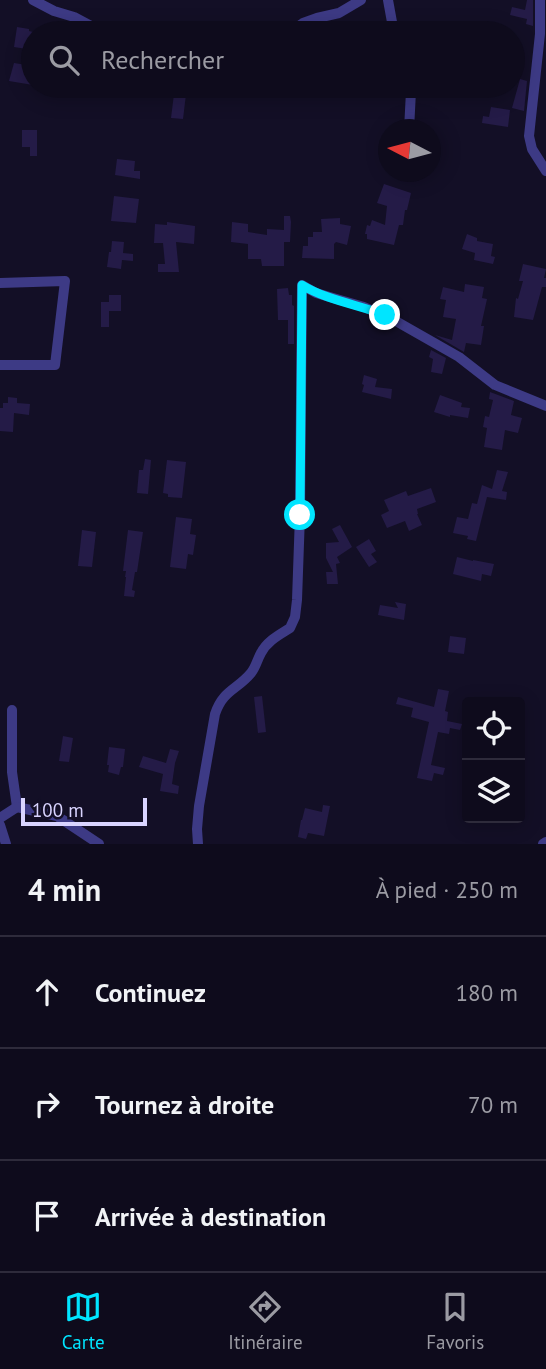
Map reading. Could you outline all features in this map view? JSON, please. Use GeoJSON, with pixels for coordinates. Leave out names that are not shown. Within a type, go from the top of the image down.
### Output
{"type":"FeatureCollection","features":[{"type":"Feature","properties":{"kind":"street"},"geometry":{"type":"LineString","coordinates":[[33,0],[82,21]]}},
{"type":"Feature","properties":{"kind":"street"},"geometry":{"type":"LineString","coordinates":[[309,21],[339,13],[361,0]]}},
{"type":"Feature","properties":{"kind":"street"},"geometry":{"type":"LineString","coordinates":[[388,0],[392,21]]}},
{"type":"Feature","properties":{"kind":"street"},"geometry":{"type":"LineString","coordinates":[[540,0],[540,34],[529,136],[532,149],[546,171]]}},
{"type":"Feature","properties":{"kind":"street"},"geometry":{"type":"LineString","coordinates":[[410,119],[411,98]]}},
{"type":"Feature","properties":{"kind":"street"},"geometry":{"type":"LineString","coordinates":[[0,283],[65,282],[55,365],[0,365]]}},
{"type":"Feature","properties":{"kind":"street"},"geometry":{"type":"LineString","coordinates":[[198,844],[200,806],[218,703],[249,675],[264,648],[290,628],[296,613],[302,285],[394,320],[459,357],[495,386],[546,406]]}},
{"type":"Feature","properties":{"kind":"street"},"geometry":{"type":"LineString","coordinates":[[12,710],[12,772],[17,807]]}},
{"type":"Feature","properties":{"kind":"street"},"geometry":{"type":"LineString","coordinates":[[0,818],[17,807],[57,816],[99,844]]}},
{"type":"Feature","properties":{"kind":"street"},"geometry":{"type":"LineString","coordinates":[[0,825],[6,844]]}},
{"type":"Feature","properties":{"kind":"building"},"geometry":{"type":"Polygon","coordinates":[[[527,0],[533,0],[533,26],[526,24],[527,19],[510,15],[512,7],[525,10],[527,0]]]}},
{"type":"Feature","properties":{"kind":"building"},"geometry":{"type":"Polygon","coordinates":[[[17,27],[21,28],[21,48],[14,47],[17,27]]]}},
{"type":"Feature","properties":{"kind":"building"},"geometry":{"type":"Polygon","coordinates":[[[14,63],[21,64],[21,83],[9,81],[14,63]]]}},
{"type":"Feature","properties":{"kind":"building"},"geometry":{"type":"Polygon","coordinates":[[[527,81],[524,111],[512,108],[515,98],[525,98],[527,81]]]}},
{"type":"Feature","properties":{"kind":"building"},"geometry":{"type":"Polygon","coordinates":[[[174,98],[186,98],[183,119],[171,118],[174,98]]]}},
{"type":"Feature","properties":{"kind":"building"},"geometry":{"type":"Polygon","coordinates":[[[491,107],[510,110],[508,127],[482,123],[483,116],[489,117],[491,107]]]}},
{"type":"Feature","properties":{"kind":"building"},"geometry":{"type":"Polygon","coordinates":[[[22,130],[37,130],[37,156],[30,156],[30,147],[22,147],[22,130]]]}},
{"type":"Feature","properties":{"kind":"building"},"geometry":{"type":"Polygon","coordinates":[[[117,159],[135,161],[134,171],[140,171],[140,179],[115,175],[117,159]]]}},
{"type":"Feature","properties":{"kind":"building"},"geometry":{"type":"Polygon","coordinates":[[[384,184],[411,193],[403,225],[399,225],[394,245],[367,239],[365,234],[367,225],[370,226],[372,220],[385,225],[387,206],[377,203],[384,184]]]}},
{"type":"Feature","properties":{"kind":"building"},"geometry":{"type":"Polygon","coordinates":[[[114,196],[139,199],[136,223],[111,221],[114,196]]]}},
{"type":"Feature","properties":{"kind":"building"},"geometry":{"type":"Polygon","coordinates":[[[284,216],[290,216],[291,222],[290,242],[284,242],[284,266],[262,266],[261,259],[248,259],[248,244],[231,242],[232,222],[248,224],[248,232],[267,235],[267,229],[284,230],[284,216]]]}},
{"type":"Feature","properties":{"kind":"building"},"geometry":{"type":"Polygon","coordinates":[[[340,218],[340,224],[351,226],[347,245],[336,242],[334,244],[334,259],[302,258],[303,246],[308,246],[308,237],[313,237],[313,232],[322,232],[321,219],[340,218]]]}},
{"type":"Feature","properties":{"kind":"building"},"geometry":{"type":"Polygon","coordinates":[[[167,222],[195,226],[194,244],[176,242],[179,272],[158,272],[158,264],[165,264],[163,243],[154,243],[155,224],[167,225],[167,222]]]}},
{"type":"Feature","properties":{"kind":"building"},"geometry":{"type":"Polygon","coordinates":[[[467,234],[477,238],[477,241],[493,244],[493,264],[474,260],[475,253],[462,249],[467,234]]]}},
{"type":"Feature","properties":{"kind":"building"},"geometry":{"type":"Polygon","coordinates":[[[112,241],[124,242],[123,253],[133,254],[133,261],[122,260],[121,269],[107,267],[112,241]]]}},
{"type":"Feature","properties":{"kind":"building"},"geometry":{"type":"Polygon","coordinates":[[[523,264],[546,269],[546,287],[542,287],[533,320],[514,317],[516,298],[518,299],[523,281],[519,281],[523,264]]]}},
{"type":"Feature","properties":{"kind":"building"},"geometry":{"type":"Polygon","coordinates":[[[465,284],[484,287],[482,298],[487,299],[481,326],[484,326],[481,345],[466,343],[464,352],[435,335],[452,340],[456,319],[443,317],[446,300],[440,299],[443,287],[464,292],[465,284]]]}},
{"type":"Feature","properties":{"kind":"building"},"geometry":{"type":"Polygon","coordinates":[[[288,288],[294,306],[294,344],[288,344],[288,320],[278,320],[277,289],[288,288]]]}},
{"type":"Feature","properties":{"kind":"building"},"geometry":{"type":"Polygon","coordinates":[[[109,295],[121,295],[121,311],[109,311],[109,327],[101,327],[101,302],[109,302],[109,295]]]}},
{"type":"Feature","properties":{"kind":"building"},"geometry":{"type":"Polygon","coordinates":[[[431,350],[446,358],[442,374],[431,372],[431,350]]]}},
{"type":"Feature","properties":{"kind":"building"},"geometry":{"type":"Polygon","coordinates":[[[364,375],[377,379],[375,387],[392,389],[391,399],[362,392],[364,375]]]}},
{"type":"Feature","properties":{"kind":"building"},"geometry":{"type":"Polygon","coordinates":[[[490,392],[514,401],[511,415],[522,418],[518,433],[505,430],[502,450],[484,447],[487,428],[483,427],[485,416],[489,417],[493,400],[489,399],[490,392]]]}},
{"type":"Feature","properties":{"kind":"building"},"geometry":{"type":"Polygon","coordinates":[[[440,395],[462,403],[461,407],[470,408],[468,418],[450,417],[434,412],[440,395]]]}},
{"type":"Feature","properties":{"kind":"building"},"geometry":{"type":"Polygon","coordinates":[[[8,397],[17,398],[17,403],[30,404],[29,415],[14,413],[13,432],[0,431],[0,408],[3,408],[3,403],[8,403],[8,397]]]}},
{"type":"Feature","properties":{"kind":"building"},"geometry":{"type":"Polygon","coordinates":[[[145,459],[151,460],[148,494],[137,493],[139,470],[143,470],[145,459]]]}},
{"type":"Feature","properties":{"kind":"building"},"geometry":{"type":"Polygon","coordinates":[[[167,460],[186,462],[182,498],[168,497],[168,494],[163,493],[167,460]]]}},
{"type":"Feature","properties":{"kind":"building"},"geometry":{"type":"Polygon","coordinates":[[[497,470],[508,472],[502,491],[507,492],[506,500],[487,497],[476,541],[453,533],[457,517],[468,519],[472,503],[477,504],[482,485],[492,489],[497,470]]]}},
{"type":"Feature","properties":{"kind":"building"},"geometry":{"type":"Polygon","coordinates":[[[431,488],[436,502],[417,509],[422,525],[409,531],[405,521],[387,528],[381,515],[389,511],[384,500],[406,491],[408,496],[431,488]]]}},
{"type":"Feature","properties":{"kind":"building"},"geometry":{"type":"Polygon","coordinates":[[[176,517],[192,519],[190,534],[196,535],[193,555],[188,554],[186,569],[170,567],[176,517]]]}},
{"type":"Feature","properties":{"kind":"building"},"geometry":{"type":"Polygon","coordinates":[[[340,525],[352,547],[337,557],[340,563],[336,564],[338,584],[327,584],[326,572],[333,572],[326,558],[326,543],[339,542],[332,529],[340,525]]]}},
{"type":"Feature","properties":{"kind":"building"},"geometry":{"type":"Polygon","coordinates":[[[82,530],[96,532],[92,567],[78,566],[82,530]]]}},
{"type":"Feature","properties":{"kind":"building"},"geometry":{"type":"Polygon","coordinates":[[[128,530],[143,532],[132,590],[135,591],[134,597],[124,596],[126,571],[123,571],[128,530]]]}},
{"type":"Feature","properties":{"kind":"building"},"geometry":{"type":"Polygon","coordinates":[[[369,539],[376,551],[371,554],[377,562],[369,567],[356,547],[369,539]]]}},
{"type":"Feature","properties":{"kind":"building"},"geometry":{"type":"Polygon","coordinates":[[[457,557],[494,564],[491,576],[482,574],[481,581],[453,574],[457,557]]]}},
{"type":"Feature","properties":{"kind":"building"},"geometry":{"type":"Polygon","coordinates":[[[395,602],[406,604],[404,620],[378,615],[380,605],[398,608],[395,602]]]}},
{"type":"Feature","properties":{"kind":"building"},"geometry":{"type":"Polygon","coordinates":[[[450,636],[466,638],[464,654],[448,652],[450,636]]]}},
{"type":"Feature","properties":{"kind":"building"},"geometry":{"type":"Polygon","coordinates":[[[438,689],[449,691],[445,711],[448,712],[447,721],[462,724],[460,730],[450,728],[449,734],[438,732],[431,765],[445,768],[443,775],[434,773],[432,781],[417,778],[429,722],[411,717],[413,708],[396,704],[398,697],[434,707],[438,689]]]}},
{"type":"Feature","properties":{"kind":"building"},"geometry":{"type":"Polygon","coordinates":[[[262,696],[266,732],[258,733],[254,697],[262,696]]]}},
{"type":"Feature","properties":{"kind":"building"},"geometry":{"type":"Polygon","coordinates":[[[63,736],[73,738],[69,762],[59,761],[63,736]]]}},
{"type":"Feature","properties":{"kind":"building"},"geometry":{"type":"Polygon","coordinates":[[[109,747],[125,749],[119,775],[108,772],[109,747]]]}},
{"type":"Feature","properties":{"kind":"building"},"geometry":{"type":"Polygon","coordinates":[[[170,749],[179,751],[172,784],[179,786],[178,794],[160,791],[163,774],[139,767],[143,756],[166,763],[170,749]]]}},
{"type":"Feature","properties":{"kind":"building"},"geometry":{"type":"Polygon","coordinates":[[[323,805],[330,806],[324,836],[308,833],[306,839],[298,837],[305,808],[322,812],[323,805]]]}},
{"type":"Feature","properties":{"kind":"route"},"geometry":{"type":"LineString","coordinates":[[300,515],[302,285],[385,315]]}}]}
